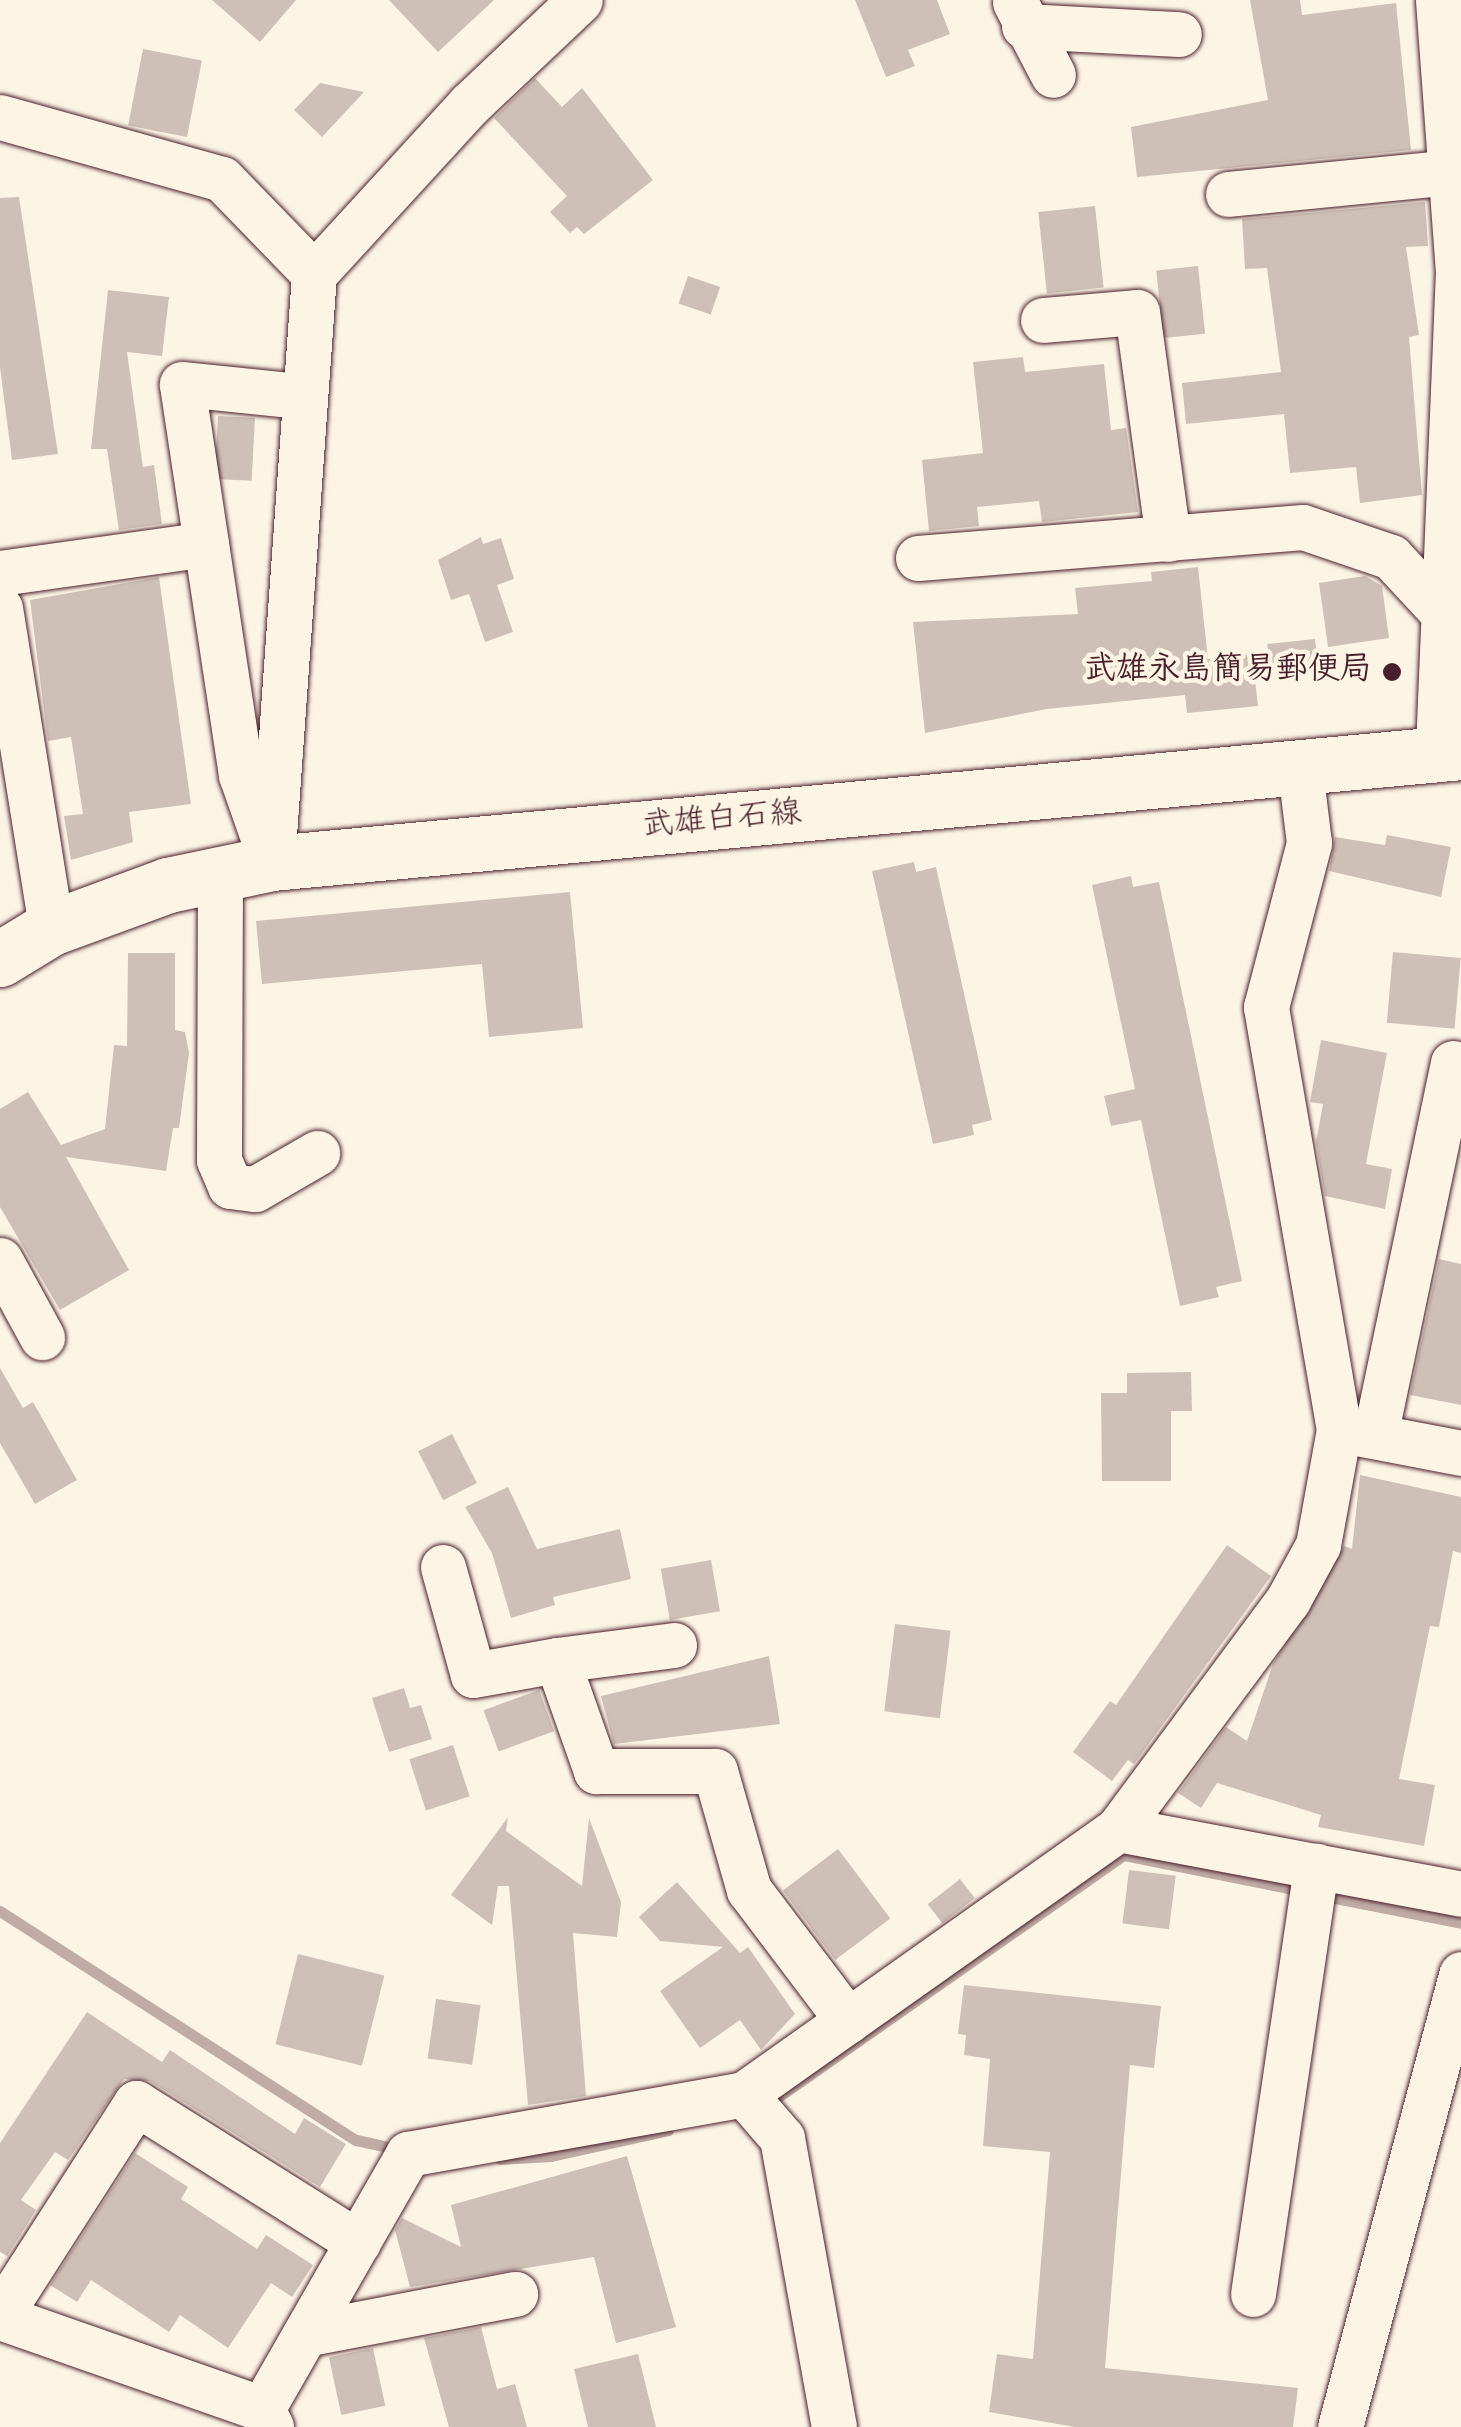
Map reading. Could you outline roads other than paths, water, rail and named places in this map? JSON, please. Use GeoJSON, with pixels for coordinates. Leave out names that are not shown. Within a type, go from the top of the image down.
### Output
{"type":"FeatureCollection","features":[{"type":"Feature","properties":{"kind":"main road","name":"武雄白石線"},"geometry":{"type":"LineString","coordinates":[[0,958],[51,928],[220,874],[272,863],[1450,753]]}},
{"type":"Feature","properties":{"kind":"street"},"geometry":{"type":"LineString","coordinates":[[272,863],[300,396],[314,274],[470,104],[580,0]]}},
{"type":"Feature","properties":{"kind":"street"},"geometry":{"type":"LineString","coordinates":[[1019,13],[1179,34]]}},
{"type":"Feature","properties":{"kind":"street"},"geometry":{"type":"LineString","coordinates":[[1019,13],[1053,75]]}},
{"type":"Feature","properties":{"kind":"street"},"geometry":{"type":"LineString","coordinates":[[1448,23],[1452,172],[1460,271],[1444,614],[1450,753]]}},
{"type":"Feature","properties":{"kind":"street"},"geometry":{"type":"LineString","coordinates":[[0,117],[222,180],[314,274]]}},
{"type":"Feature","properties":{"kind":"street"},"geometry":{"type":"LineString","coordinates":[[1228,194],[1452,172]]}},
{"type":"Feature","properties":{"kind":"street"},"geometry":{"type":"LineString","coordinates":[[1043,320],[1137,312],[1168,539]]}},
{"type":"Feature","properties":{"kind":"street"},"geometry":{"type":"LineString","coordinates":[[272,863],[241,775],[182,384],[300,396]]}},
{"type":"Feature","properties":{"kind":"street"},"geometry":{"type":"LineString","coordinates":[[918,558],[1303,526],[1392,558],[1444,614]]}},
{"type":"Feature","properties":{"kind":"street"},"geometry":{"type":"LineString","coordinates":[[0,573],[206,544]]}},
{"type":"Feature","properties":{"kind":"street"},"geometry":{"type":"LineString","coordinates":[[0,608],[51,928]]}},
{"type":"Feature","properties":{"kind":"street"},"geometry":{"type":"LineString","coordinates":[[1300,770],[1309,843],[1266,1007],[1357,1433]]}},
{"type":"Feature","properties":{"kind":"street"},"geometry":{"type":"LineString","coordinates":[[220,874],[220,1160],[230,1186],[255,1189],[317,1153]]}},
{"type":"Feature","properties":{"kind":"street"},"geometry":{"type":"LineString","coordinates":[[358,2242],[136,2103],[0,2316],[267,2418],[305,2334],[358,2242],[408,2154],[744,2094],[1118,1829],[1288,1600],[1318,1544],[1441,1220],[1453,1063]]}},
{"type":"Feature","properties":{"kind":"street"},"geometry":{"type":"LineString","coordinates":[[0,1260],[42,1336]]}},
{"type":"Feature","properties":{"kind":"street"},"geometry":{"type":"LineString","coordinates":[[1357,1433],[1461,1453]]}},
{"type":"Feature","properties":{"kind":"street"},"geometry":{"type":"LineString","coordinates":[[443,1567],[473,1675],[674,1646]]}},
{"type":"Feature","properties":{"kind":"street"},"geometry":{"type":"LineString","coordinates":[[557,1660],[596,1772],[715,1772],[749,1890],[848,2021]]}},
{"type":"Feature","properties":{"kind":"street"},"geometry":{"type":"LineString","coordinates":[[1118,1829],[1315,1868],[1460,1888]]}},
{"type":"Feature","properties":{"kind":"street"},"geometry":{"type":"LineString","coordinates":[[1254,2294],[1315,1868]]}},
{"type":"Feature","properties":{"kind":"street"},"geometry":{"type":"LineString","coordinates":[[1340,2427],[1461,1974]]}},
{"type":"Feature","properties":{"kind":"street"},"geometry":{"type":"LineString","coordinates":[[744,2094],[782,2138],[834,2427]]}},
{"type":"Feature","properties":{"kind":"street"},"geometry":{"type":"LineString","coordinates":[[305,2334],[515,2294]]}},
{"type":"Feature","properties":{"kind":"waterway"},"geometry":{"type":"LineString","coordinates":[[768,2104],[1124,1855],[1302,1891]]}},
{"type":"Feature","properties":{"kind":"waterway"},"geometry":{"type":"LineString","coordinates":[[1320,1895],[1461,1923]]}},
{"type":"Feature","properties":{"kind":"waterway"},"geometry":{"type":"LineString","coordinates":[[0,1911],[356,2140],[398,2149]]}},
{"type":"Feature","properties":{"kind":"waterway"},"geometry":{"type":"LineString","coordinates":[[500,2159],[551,2156],[668,2130]]}},
{"type":"Feature","properties":{"kind":"place","name":"武雄永島簡易郵便局"},"geometry":{"type":"Point","coordinates":[1392,672]}}]}
